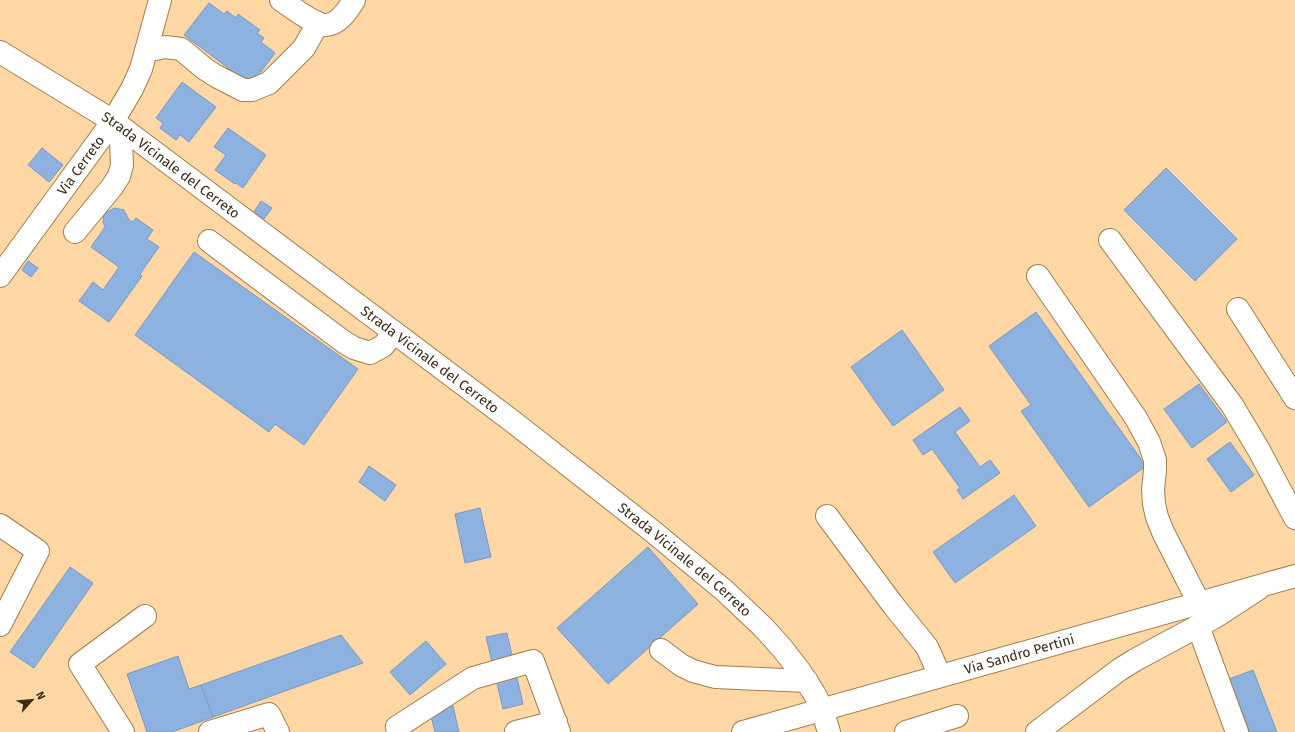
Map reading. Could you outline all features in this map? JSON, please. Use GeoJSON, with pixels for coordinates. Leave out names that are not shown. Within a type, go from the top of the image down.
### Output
{"type":"FeatureCollection","features":[{"type":"Feature","properties":{"kind":"street","name":"Via Cerreto"},"geometry":{"type":"LineString","coordinates":[[2,268],[113,121],[138,77],[160,0]]}},
{"type":"Feature","properties":{"kind":"street"},"geometry":{"type":"LineString","coordinates":[[280,0],[316,22],[324,25],[336,21],[347,12],[354,0]]}},
{"type":"Feature","properties":{"kind":"street"},"geometry":{"type":"LineString","coordinates":[[146,51],[165,47],[181,49],[216,76],[243,90],[252,90],[269,83],[304,48],[313,32],[316,22]]}},
{"type":"Feature","properties":{"kind":"street","name":"Strada Vicinale del Cerreto"},"geometry":{"type":"LineString","coordinates":[[0,52],[113,121],[558,456],[714,581],[747,611],[790,658],[807,681],[822,709],[829,732]]}},
{"type":"Feature","properties":{"kind":"street"},"geometry":{"type":"LineString","coordinates":[[75,232],[112,187],[119,176],[122,165],[121,142],[113,121]]}},
{"type":"Feature","properties":{"kind":"street"},"geometry":{"type":"LineString","coordinates":[[1110,240],[1232,405],[1260,452],[1295,518]]}},
{"type":"Feature","properties":{"kind":"street"},"geometry":{"type":"LineString","coordinates":[[209,241],[354,348],[370,354],[383,346],[394,333]]}},
{"type":"Feature","properties":{"kind":"street"},"geometry":{"type":"LineString","coordinates":[[1038,276],[1136,418],[1149,442],[1155,460],[1153,490],[1157,517],[1199,603]]}},
{"type":"Feature","properties":{"kind":"street"},"geometry":{"type":"LineString","coordinates":[[1238,309],[1295,398]]}},
{"type":"Feature","properties":{"kind":"street"},"geometry":{"type":"LineString","coordinates":[[827,516],[893,605],[927,647],[940,676]]}},
{"type":"Feature","properties":{"kind":"street"},"geometry":{"type":"LineString","coordinates":[[0,525],[38,551],[0,625]]}},
{"type":"Feature","properties":{"kind":"street","name":"Via Sandro Pertini"},"geometry":{"type":"LineString","coordinates":[[742,732],[1295,576]]}},
{"type":"Feature","properties":{"kind":"street"},"geometry":{"type":"LineString","coordinates":[[1037,732],[1057,726],[1120,670],[1142,656],[1198,626],[1266,584]]}},
{"type":"Feature","properties":{"kind":"street"},"geometry":{"type":"LineString","coordinates":[[124,732],[80,664],[145,616]]}},
{"type":"Feature","properties":{"kind":"street"},"geometry":{"type":"LineString","coordinates":[[1198,626],[1237,732]]}},
{"type":"Feature","properties":{"kind":"street"},"geometry":{"type":"LineString","coordinates":[[661,650],[681,665],[693,671],[715,677],[807,681]]}},
{"type":"Feature","properties":{"kind":"street"},"geometry":{"type":"LineString","coordinates":[[398,732],[397,727],[473,678],[532,661],[558,727],[516,732]]}},
{"type":"Feature","properties":{"kind":"street"},"geometry":{"type":"LineString","coordinates":[[210,732],[269,714],[278,732]]}},
{"type":"Feature","properties":{"kind":"street"},"geometry":{"type":"LineString","coordinates":[[906,732],[957,716]]}},
{"type":"Feature","properties":{"kind":"building"},"geometry":{"type":"Polygon","coordinates":[[[209,3],[224,14],[227,11],[236,18],[238,14],[260,30],[257,33],[264,38],[261,42],[275,53],[251,85],[184,35],[209,3]]]}},
{"type":"Feature","properties":{"kind":"building"},"geometry":{"type":"Polygon","coordinates":[[[182,82],[216,107],[189,142],[180,135],[176,140],[160,128],[163,123],[156,118],[182,82]]]}},
{"type":"Feature","properties":{"kind":"building"},"geometry":{"type":"Polygon","coordinates":[[[228,128],[266,155],[243,188],[215,170],[226,155],[214,147],[228,128]]]}},
{"type":"Feature","properties":{"kind":"building"},"geometry":{"type":"Polygon","coordinates":[[[42,148],[63,165],[49,182],[28,165],[42,148]]]}},
{"type":"Feature","properties":{"kind":"building"},"geometry":{"type":"Polygon","coordinates":[[[1166,168],[1237,239],[1195,281],[1124,210],[1166,168]]]}},
{"type":"Feature","properties":{"kind":"building"},"geometry":{"type":"Polygon","coordinates":[[[261,201],[272,208],[264,219],[254,212],[261,201]]]}},
{"type":"Feature","properties":{"kind":"building"},"geometry":{"type":"Polygon","coordinates":[[[114,208],[124,210],[129,220],[133,222],[136,218],[153,230],[147,239],[159,247],[140,274],[142,276],[109,322],[79,301],[93,282],[103,290],[119,267],[91,247],[105,227],[103,222],[104,214],[114,208]]]}},
{"type":"Feature","properties":{"kind":"building"},"geometry":{"type":"Polygon","coordinates":[[[194,252],[358,369],[304,445],[275,424],[269,432],[135,335],[194,252]]]}},
{"type":"Feature","properties":{"kind":"building"},"geometry":{"type":"Polygon","coordinates":[[[28,261],[38,268],[31,277],[22,270],[28,261]]]}},
{"type":"Feature","properties":{"kind":"building"},"geometry":{"type":"Polygon","coordinates":[[[1036,312],[1146,466],[1089,507],[1021,411],[1031,405],[989,346],[1036,312]]]}},
{"type":"Feature","properties":{"kind":"building"},"geometry":{"type":"Polygon","coordinates":[[[902,330],[944,390],[893,426],[851,367],[902,330]]]}},
{"type":"Feature","properties":{"kind":"building"},"geometry":{"type":"Polygon","coordinates":[[[1199,384],[1227,422],[1192,448],[1164,409],[1199,384]]]}},
{"type":"Feature","properties":{"kind":"building"},"geometry":{"type":"Polygon","coordinates":[[[960,407],[970,421],[955,432],[980,467],[990,460],[1000,473],[963,499],[957,490],[960,488],[932,449],[923,455],[913,440],[960,407]]]}},
{"type":"Feature","properties":{"kind":"building"},"geometry":{"type":"Polygon","coordinates":[[[1230,442],[1254,475],[1231,492],[1207,459],[1230,442]]]}},
{"type":"Feature","properties":{"kind":"building"},"geometry":{"type":"Polygon","coordinates":[[[369,466],[396,485],[385,501],[359,482],[369,466]]]}},
{"type":"Feature","properties":{"kind":"building"},"geometry":{"type":"Polygon","coordinates":[[[1014,495],[1036,526],[955,583],[933,552],[1014,495]]]}},
{"type":"Feature","properties":{"kind":"building"},"geometry":{"type":"Polygon","coordinates":[[[480,508],[491,557],[465,563],[455,514],[480,508]]]}},
{"type":"Feature","properties":{"kind":"building"},"geometry":{"type":"Polygon","coordinates":[[[648,547],[698,604],[608,684],[557,628],[648,547]]]}},
{"type":"Feature","properties":{"kind":"building"},"geometry":{"type":"Polygon","coordinates":[[[70,567],[93,583],[34,668],[10,652],[70,567]]]}},
{"type":"Feature","properties":{"kind":"building"},"geometry":{"type":"Polygon","coordinates":[[[507,633],[523,704],[503,709],[486,637],[507,633]]]}},
{"type":"Feature","properties":{"kind":"building"},"geometry":{"type":"Polygon","coordinates":[[[341,635],[363,663],[213,717],[201,685],[341,635]]]}},
{"type":"Feature","properties":{"kind":"building"},"geometry":{"type":"Polygon","coordinates":[[[426,641],[446,664],[410,695],[390,672],[426,641]]]}},
{"type":"Feature","properties":{"kind":"building"},"geometry":{"type":"Polygon","coordinates":[[[178,656],[189,689],[201,685],[213,717],[172,732],[147,732],[127,674],[178,656]]]}},
{"type":"Feature","properties":{"kind":"building"},"geometry":{"type":"Polygon","coordinates":[[[1253,670],[1277,732],[1250,732],[1229,679],[1253,670]]]}},
{"type":"Feature","properties":{"kind":"building"},"geometry":{"type":"Polygon","coordinates":[[[453,706],[459,732],[435,732],[430,712],[453,706]]]}}]}
